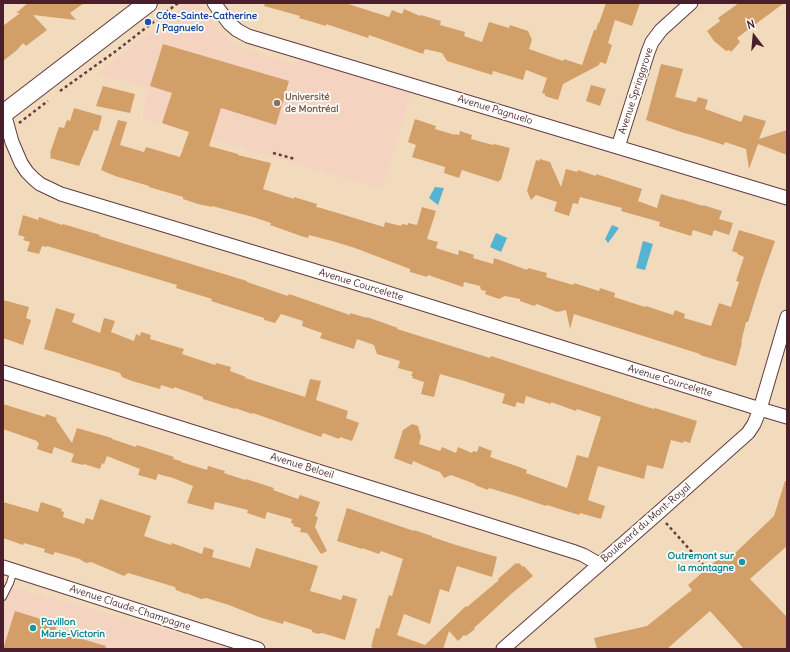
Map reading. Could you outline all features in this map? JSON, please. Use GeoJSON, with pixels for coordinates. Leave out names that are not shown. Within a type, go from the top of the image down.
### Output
{"type":"FeatureCollection","features":[{"type":"Feature","properties":{"kind":"main road"},"geometry":{"type":"LineString","coordinates":[[3,112],[148,3]]}},
{"type":"Feature","properties":{"kind":"street","name":"Avenue Pagnuelo"},"geometry":{"type":"LineString","coordinates":[[214,3],[229,23],[237,30],[248,36],[787,198]]}},
{"type":"Feature","properties":{"kind":"street","name":"Avenue Springgrove"},"geometry":{"type":"LineString","coordinates":[[618,147],[652,42],[661,30],[692,3]]}},
{"type":"Feature","properties":{"kind":"street","name":"Avenue Courcelette"},"geometry":{"type":"LineString","coordinates":[[3,112],[13,145],[27,172],[40,184],[61,194],[362,285],[760,409]]}},
{"type":"Feature","properties":{"kind":"street","name":"Boulevard du Mont-Royal"},"geometry":{"type":"LineString","coordinates":[[503,649],[748,433],[754,424],[760,409],[787,317]]}},
{"type":"Feature","properties":{"kind":"street","name":"Avenue Beloeil"},"geometry":{"type":"LineString","coordinates":[[3,372],[576,552],[599,564]]}},
{"type":"Feature","properties":{"kind":"street"},"geometry":{"type":"LineString","coordinates":[[760,409],[787,417]]}},
{"type":"Feature","properties":{"kind":"street","name":"Avenue Claude-Champagne"},"geometry":{"type":"LineString","coordinates":[[8,568],[258,649]]}},
{"type":"Feature","properties":{"kind":"lane"},"geometry":{"type":"LineString","coordinates":[[3,598],[10,583],[8,568]]}},
{"type":"Feature","properties":{"kind":"path"},"geometry":{"type":"LineString","coordinates":[[58,93],[178,3]]}},
{"type":"Feature","properties":{"kind":"path"},"geometry":{"type":"LineString","coordinates":[[29,116],[53,97]]}},
{"type":"Feature","properties":{"kind":"path"},"geometry":{"type":"LineString","coordinates":[[273,153],[295,158]]}},
{"type":"Feature","properties":{"kind":"path"},"geometry":{"type":"LineString","coordinates":[[657,514],[707,569]]}},
{"type":"Feature","properties":{"kind":"shaded area","name":"Université de Montréal"},"geometry":{"type":"Polygon","coordinates":[[[188,3],[199,3],[218,30],[242,48],[295,65],[303,52],[413,85],[382,189],[142,118],[149,87],[97,74],[188,3]]]}},
{"type":"Feature","properties":{"kind":"shaded area"},"geometry":{"type":"Polygon","coordinates":[[[3,585],[5,585],[235,649],[3,649],[3,585]]]}},
{"type":"Feature","properties":{"kind":"water"},"geometry":{"type":"Polygon","coordinates":[[[435,187],[444,188],[438,205],[429,198],[435,187]]]}},
{"type":"Feature","properties":{"kind":"water"},"geometry":{"type":"Polygon","coordinates":[[[612,225],[619,228],[608,243],[605,239],[612,225]]]}},
{"type":"Feature","properties":{"kind":"water"},"geometry":{"type":"Polygon","coordinates":[[[496,233],[507,238],[501,252],[490,247],[496,233]]]}},
{"type":"Feature","properties":{"kind":"water"},"geometry":{"type":"Polygon","coordinates":[[[643,241],[653,244],[645,270],[636,268],[643,241]]]}},
{"type":"Feature","properties":{"kind":"building"},"geometry":{"type":"Polygon","coordinates":[[[28,3],[84,3],[70,13],[76,20],[33,15],[47,30],[26,46],[23,43],[16,51],[3,61],[3,26],[20,13],[16,13],[28,3]]]}},
{"type":"Feature","properties":{"kind":"building"},"geometry":{"type":"Polygon","coordinates":[[[265,3],[345,3],[389,17],[392,10],[402,14],[404,9],[420,16],[421,15],[441,21],[440,25],[465,32],[464,36],[482,42],[489,22],[509,28],[510,25],[528,31],[532,40],[529,49],[563,61],[564,59],[582,65],[594,30],[596,30],[606,3],[640,3],[632,26],[615,20],[608,43],[612,45],[606,64],[600,62],[599,65],[563,84],[558,100],[545,96],[545,94],[542,93],[547,78],[526,70],[523,80],[493,71],[492,75],[447,61],[442,53],[425,49],[423,54],[369,35],[368,38],[326,24],[326,26],[299,18],[300,16],[264,6],[265,3]]]}},
{"type":"Feature","properties":{"kind":"building"},"geometry":{"type":"Polygon","coordinates":[[[739,3],[784,3],[737,38],[740,42],[731,52],[729,50],[726,51],[714,41],[707,31],[720,21],[718,18],[739,3]]]}},
{"type":"Feature","properties":{"kind":"building"},"geometry":{"type":"Polygon","coordinates":[[[163,44],[289,81],[276,125],[221,108],[209,146],[271,163],[263,189],[294,199],[294,197],[317,204],[316,207],[384,227],[385,222],[401,226],[402,224],[408,225],[408,223],[417,225],[422,207],[436,211],[427,239],[438,242],[436,248],[458,255],[459,250],[474,255],[473,258],[493,264],[494,258],[527,270],[528,268],[547,273],[546,277],[573,285],[574,283],[599,291],[600,288],[615,293],[614,297],[673,315],[675,310],[685,314],[684,318],[711,326],[719,303],[731,307],[739,282],[736,281],[744,257],[732,251],[739,230],[775,241],[748,322],[746,322],[736,366],[574,314],[570,329],[566,310],[557,312],[537,304],[534,306],[520,301],[520,299],[505,296],[499,299],[485,294],[486,291],[481,290],[480,286],[464,282],[463,287],[428,275],[427,277],[410,272],[410,269],[355,248],[309,235],[308,238],[301,236],[253,217],[212,206],[198,204],[183,199],[183,197],[115,176],[101,170],[118,120],[127,122],[120,145],[144,152],[146,147],[180,157],[189,132],[162,123],[172,93],[150,86],[163,44]]]}},
{"type":"Feature","properties":{"kind":"building"},"geometry":{"type":"Polygon","coordinates":[[[661,64],[683,69],[675,97],[696,102],[698,97],[708,100],[705,109],[741,122],[744,115],[766,121],[759,139],[787,130],[787,155],[758,144],[749,169],[746,149],[725,142],[724,145],[646,120],[661,64]]]}},
{"type":"Feature","properties":{"kind":"building"},"geometry":{"type":"Polygon","coordinates":[[[591,85],[606,89],[600,106],[586,101],[591,85]]]}},
{"type":"Feature","properties":{"kind":"building"},"geometry":{"type":"Polygon","coordinates":[[[103,86],[135,94],[130,113],[96,106],[103,86]]]}},
{"type":"Feature","properties":{"kind":"building"},"geometry":{"type":"Polygon","coordinates":[[[74,108],[102,116],[98,131],[94,130],[79,166],[50,158],[50,153],[59,127],[64,128],[67,120],[70,121],[74,108]]]}},
{"type":"Feature","properties":{"kind":"building"},"geometry":{"type":"Polygon","coordinates":[[[415,119],[436,126],[435,129],[455,135],[459,135],[460,131],[472,135],[471,139],[510,148],[501,180],[499,180],[499,182],[462,170],[459,178],[444,173],[445,167],[412,157],[416,145],[408,142],[415,119]]]}},
{"type":"Feature","properties":{"kind":"building"},"geometry":{"type":"Polygon","coordinates":[[[540,159],[550,162],[561,187],[566,169],[577,172],[578,170],[596,176],[596,174],[642,189],[638,201],[657,208],[661,194],[722,211],[719,219],[733,223],[729,235],[714,230],[712,236],[693,230],[691,236],[659,226],[660,222],[621,211],[622,208],[580,197],[578,204],[573,203],[569,216],[554,211],[557,202],[536,195],[531,200],[527,191],[536,160],[539,161],[540,159]]]}},
{"type":"Feature","properties":{"kind":"building"},"geometry":{"type":"Polygon","coordinates":[[[23,215],[38,220],[39,217],[100,235],[99,236],[247,281],[288,296],[289,294],[350,315],[350,313],[367,317],[398,328],[397,329],[490,358],[491,356],[641,405],[697,421],[690,443],[671,440],[663,469],[647,465],[644,479],[598,466],[588,500],[605,506],[601,519],[580,513],[579,515],[547,505],[546,506],[489,488],[488,490],[451,475],[444,478],[440,472],[413,461],[412,465],[394,458],[403,430],[412,424],[418,426],[421,437],[419,444],[440,451],[442,447],[456,453],[458,447],[472,453],[473,451],[477,452],[479,446],[492,451],[490,457],[527,470],[526,473],[567,488],[577,455],[588,458],[601,417],[577,409],[576,411],[551,402],[551,404],[526,396],[524,404],[517,402],[515,407],[502,403],[505,394],[440,374],[434,397],[421,394],[424,382],[412,378],[413,376],[411,376],[413,372],[398,368],[400,361],[377,354],[374,345],[357,339],[354,349],[320,338],[322,333],[302,326],[303,321],[281,314],[275,323],[264,320],[264,318],[211,301],[212,299],[176,288],[177,285],[47,246],[42,246],[39,254],[27,251],[30,242],[23,240],[25,237],[18,235],[23,215]]]}},
{"type":"Feature","properties":{"kind":"building"},"geometry":{"type":"Polygon","coordinates":[[[3,300],[29,307],[26,318],[31,320],[23,345],[3,338],[3,300]]]}},
{"type":"Feature","properties":{"kind":"building"},"geometry":{"type":"Polygon","coordinates":[[[56,308],[75,314],[72,322],[100,333],[104,318],[115,321],[111,332],[134,341],[136,334],[140,336],[141,332],[151,335],[150,339],[184,349],[182,354],[215,365],[216,363],[231,367],[230,371],[246,377],[245,378],[305,397],[310,379],[321,381],[316,400],[348,411],[346,418],[359,423],[352,441],[340,437],[339,439],[323,433],[321,437],[253,413],[252,414],[203,399],[203,397],[174,387],[174,389],[161,385],[160,389],[132,381],[122,377],[120,373],[44,349],[56,308]]]}},
{"type":"Feature","properties":{"kind":"building"},"geometry":{"type":"Polygon","coordinates":[[[3,404],[45,417],[46,414],[57,418],[56,420],[72,443],[77,428],[112,438],[136,447],[137,445],[174,457],[173,459],[181,462],[207,470],[208,466],[225,471],[224,473],[274,488],[273,490],[298,499],[300,495],[320,502],[315,516],[318,517],[315,527],[327,551],[321,554],[307,533],[300,532],[301,528],[293,526],[294,524],[291,523],[292,519],[267,512],[265,519],[247,513],[248,510],[215,502],[213,510],[187,503],[193,486],[173,478],[158,474],[156,480],[138,475],[140,469],[107,456],[100,469],[71,462],[74,454],[54,447],[52,454],[37,449],[39,443],[37,441],[3,429],[3,404]]]}},
{"type":"Feature","properties":{"kind":"building","name":"Outremont sur la montagne"},"geometry":{"type":"Polygon","coordinates":[[[785,481],[787,481],[787,546],[750,579],[787,617],[787,649],[744,649],[710,611],[667,649],[597,649],[594,638],[647,626],[692,590],[688,585],[727,551],[732,556],[774,516],[785,481]]]}},
{"type":"Feature","properties":{"kind":"building"},"geometry":{"type":"Polygon","coordinates":[[[100,499],[151,516],[144,536],[171,545],[172,543],[202,554],[204,547],[214,550],[212,557],[250,568],[256,548],[318,566],[310,591],[341,600],[343,595],[357,599],[345,640],[322,633],[318,634],[312,632],[312,630],[284,621],[283,624],[259,617],[229,605],[186,594],[176,590],[175,587],[128,573],[124,576],[91,562],[86,563],[80,559],[55,552],[53,555],[44,552],[45,549],[24,543],[23,545],[3,538],[3,502],[38,512],[41,502],[62,509],[61,511],[64,512],[63,517],[84,524],[86,518],[93,520],[100,499]]]}},
{"type":"Feature","properties":{"kind":"building"},"geometry":{"type":"Polygon","coordinates":[[[347,508],[456,545],[497,557],[492,577],[457,566],[449,592],[440,589],[430,624],[404,614],[397,635],[425,645],[466,606],[467,607],[499,580],[498,579],[516,563],[519,563],[523,567],[524,566],[533,576],[466,636],[464,635],[458,641],[449,631],[443,649],[376,649],[371,647],[376,628],[379,629],[389,595],[392,596],[403,559],[381,551],[379,554],[337,541],[347,508]]]}},
{"type":"Feature","properties":{"kind":"building","name":"Pavillon Marie-Victorin"},"geometry":{"type":"Polygon","coordinates":[[[15,611],[57,624],[55,631],[106,646],[105,649],[3,649],[15,611]]]}},
{"type":"Feature","properties":{"kind":"place","name":"Côte-Sainte-Catherine / Pagnuelo"},"geometry":{"type":"Point","coordinates":[148,22]}},
{"type":"Feature","properties":{"kind":"place","name":"Université de Montréal"},"geometry":{"type":"Point","coordinates":[277,103]}},
{"type":"Feature","properties":{"kind":"place","name":"Outremont sur la montagne"},"geometry":{"type":"Point","coordinates":[742,562]}},
{"type":"Feature","properties":{"kind":"place","name":"Pavillon Marie-Victorin"},"geometry":{"type":"Point","coordinates":[33,628]}}]}
